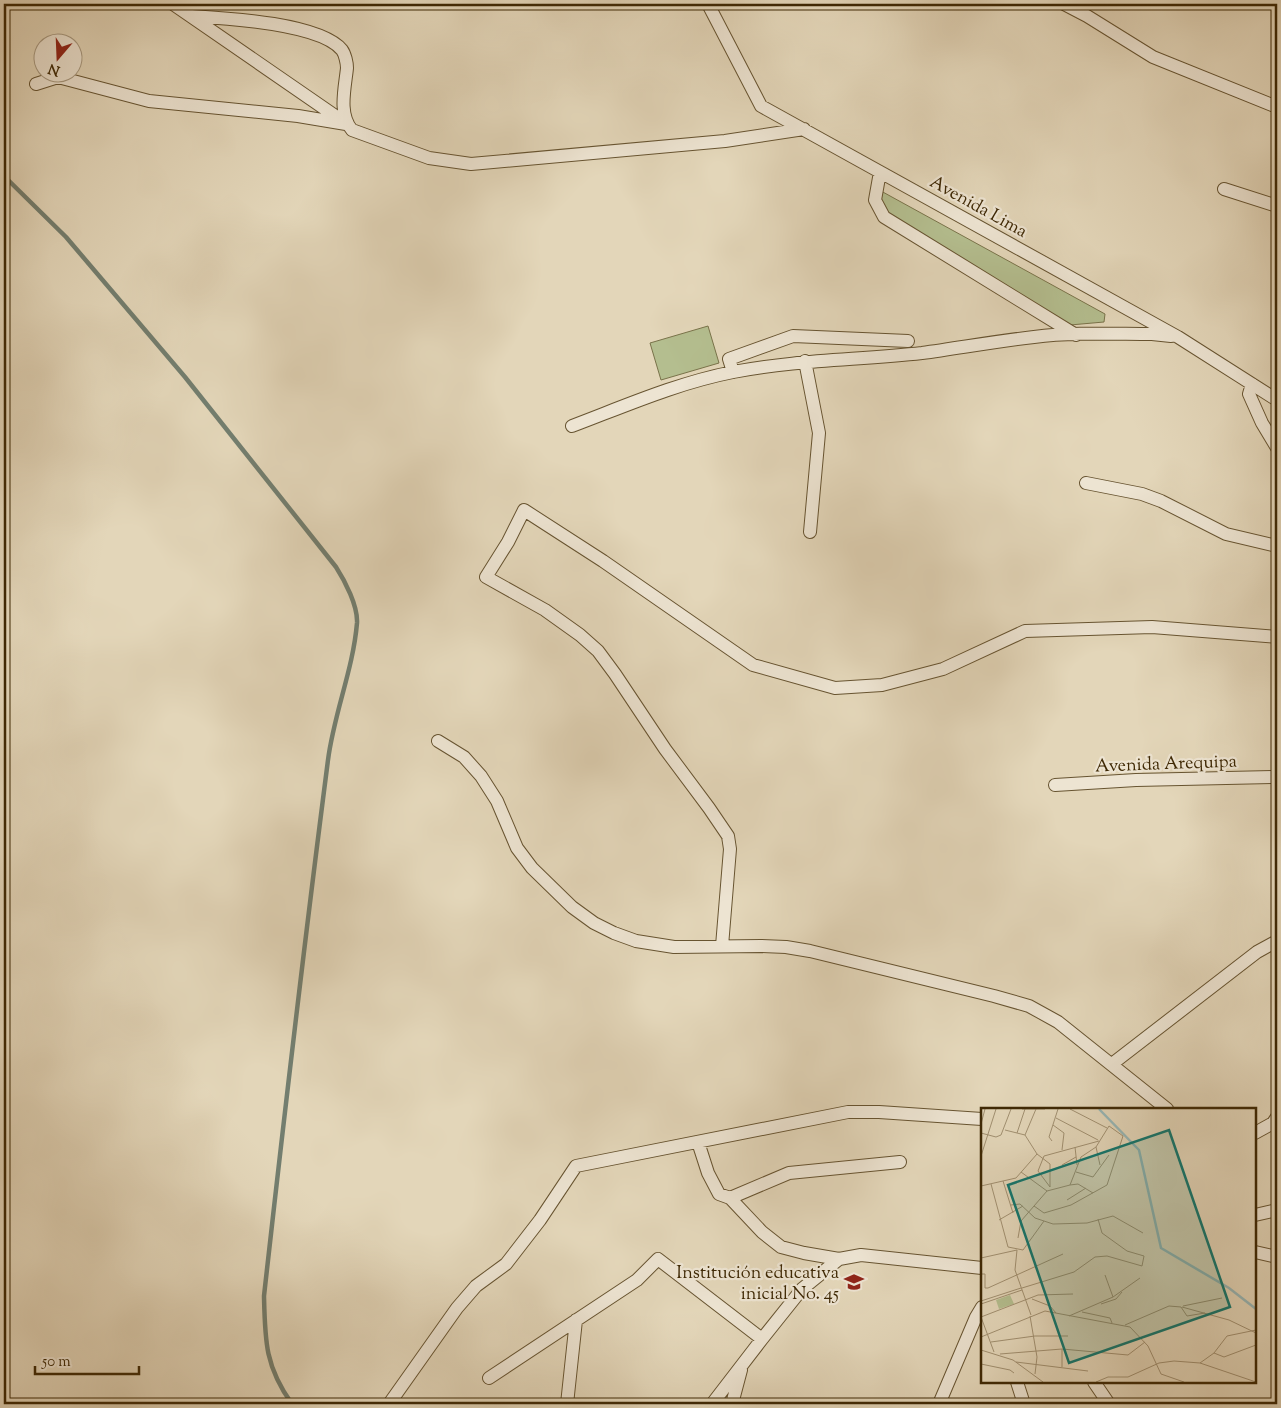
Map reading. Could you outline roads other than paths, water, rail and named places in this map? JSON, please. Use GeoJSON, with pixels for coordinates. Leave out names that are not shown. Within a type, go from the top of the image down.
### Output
{"type":"FeatureCollection","features":[{"type":"Feature","properties":{"kind":"street"},"geometry":{"type":"LineString","coordinates":[[173,4],[352,130],[429,158],[471,164],[725,141],[804,130]]}},
{"type":"Feature","properties":{"kind":"street","name":"Avenida Lima"},"geometry":{"type":"LineString","coordinates":[[708,4],[761,106],[1178,337],[1277,400]]}},
{"type":"Feature","properties":{"kind":"street"},"geometry":{"type":"LineString","coordinates":[[1064,4],[1153,57],[1277,107]]}},
{"type":"Feature","properties":{"kind":"street"},"geometry":{"type":"LineString","coordinates":[[192,16],[256,20],[302,30],[328,39],[342,50],[347,65],[343,102],[346,124]]}},
{"type":"Feature","properties":{"kind":"street"},"geometry":{"type":"LineString","coordinates":[[36,84],[58,77],[149,101],[298,116],[346,124]]}},
{"type":"Feature","properties":{"kind":"street"},"geometry":{"type":"LineString","coordinates":[[880,172],[874,200],[884,216],[1076,335]]}},
{"type":"Feature","properties":{"kind":"street"},"geometry":{"type":"LineString","coordinates":[[1224,189],[1277,206]]}},
{"type":"Feature","properties":{"kind":"street"},"geometry":{"type":"LineString","coordinates":[[572,426],[693,382],[733,372],[805,361],[842,361],[922,353],[1036,337],[1152,334],[1178,337]]}},
{"type":"Feature","properties":{"kind":"street"},"geometry":{"type":"LineString","coordinates":[[733,372],[728,359],[793,336],[908,342]]}},
{"type":"Feature","properties":{"kind":"street"},"geometry":{"type":"LineString","coordinates":[[805,361],[819,433],[810,532]]}},
{"type":"Feature","properties":{"kind":"street"},"geometry":{"type":"LineString","coordinates":[[1252,384],[1249,394],[1262,423],[1277,448]]}},
{"type":"Feature","properties":{"kind":"street"},"geometry":{"type":"LineString","coordinates":[[1086,483],[1142,494],[1161,501],[1226,534],[1277,546]]}},
{"type":"Feature","properties":{"kind":"street"},"geometry":{"type":"LineString","coordinates":[[722,946],[730,848],[728,836],[710,808],[665,749],[598,651],[580,635],[544,610],[486,577],[508,542],[524,510],[603,561],[754,665],[835,688],[882,685],[943,669],[1025,631],[1152,627],[1277,637]]}},
{"type":"Feature","properties":{"kind":"street"},"geometry":{"type":"LineString","coordinates":[[438,741],[464,757],[481,776],[497,801],[517,848],[538,874],[572,907],[594,923],[636,941],[674,948],[722,946],[786,947],[810,951],[1029,1006],[1058,1022],[1166,1108]]}},
{"type":"Feature","properties":{"kind":"street","name":"Avenida Arequipa"},"geometry":{"type":"LineString","coordinates":[[1055,784],[1277,777]]}},
{"type":"Feature","properties":{"kind":"street"},"geometry":{"type":"LineString","coordinates":[[1112,1064],[1257,952],[1277,941]]}},
{"type":"Feature","properties":{"kind":"street"},"geometry":{"type":"LineString","coordinates":[[390,1404],[457,1308],[476,1286],[506,1264],[540,1220],[576,1166],[848,1112],[879,1112],[981,1119]]}},
{"type":"Feature","properties":{"kind":"street"},"geometry":{"type":"LineString","coordinates":[[1256,1132],[1273,1123],[1277,1118]]}},
{"type":"Feature","properties":{"kind":"street"},"geometry":{"type":"LineString","coordinates":[[698,1142],[708,1173],[719,1194],[730,1198],[762,1232],[781,1247],[839,1259],[861,1254],[981,1268]]}},
{"type":"Feature","properties":{"kind":"street"},"geometry":{"type":"LineString","coordinates":[[730,1198],[789,1173],[900,1162]]}},
{"type":"Feature","properties":{"kind":"street"},"geometry":{"type":"LineString","coordinates":[[1256,1215],[1277,1210]]}},
{"type":"Feature","properties":{"kind":"street"},"geometry":{"type":"LineString","coordinates":[[1256,1252],[1277,1258]]}},
{"type":"Feature","properties":{"kind":"street"},"geometry":{"type":"LineString","coordinates":[[712,1404],[802,1289],[839,1259]]}},
{"type":"Feature","properties":{"kind":"street"},"geometry":{"type":"LineString","coordinates":[[489,1378],[636,1280],[658,1260],[762,1338]]}},
{"type":"Feature","properties":{"kind":"street"},"geometry":{"type":"LineString","coordinates":[[939,1404],[981,1309]]}},
{"type":"Feature","properties":{"kind":"street"},"geometry":{"type":"LineString","coordinates":[[567,1404],[576,1320]]}},
{"type":"Feature","properties":{"kind":"street"},"geometry":{"type":"LineString","coordinates":[[732,1404],[743,1364]]}},
{"type":"Feature","properties":{"kind":"street"},"geometry":{"type":"LineString","coordinates":[[1017,1383],[1024,1404]]}},
{"type":"Feature","properties":{"kind":"street"},"geometry":{"type":"LineString","coordinates":[[1095,1383],[1109,1404]]}},
{"type":"Feature","properties":{"kind":"waterway"},"geometry":{"type":"LineString","coordinates":[[4,176],[66,237],[185,377],[336,567],[347,586],[357,616],[352,658],[334,725],[328,760],[264,1296],[268,1353],[276,1377],[292,1404]]}},
{"type":"Feature","properties":{"kind":"place","name":"Institución educativa inicial No. 45"},"geometry":{"type":"Point","coordinates":[854,1282]}}]}
